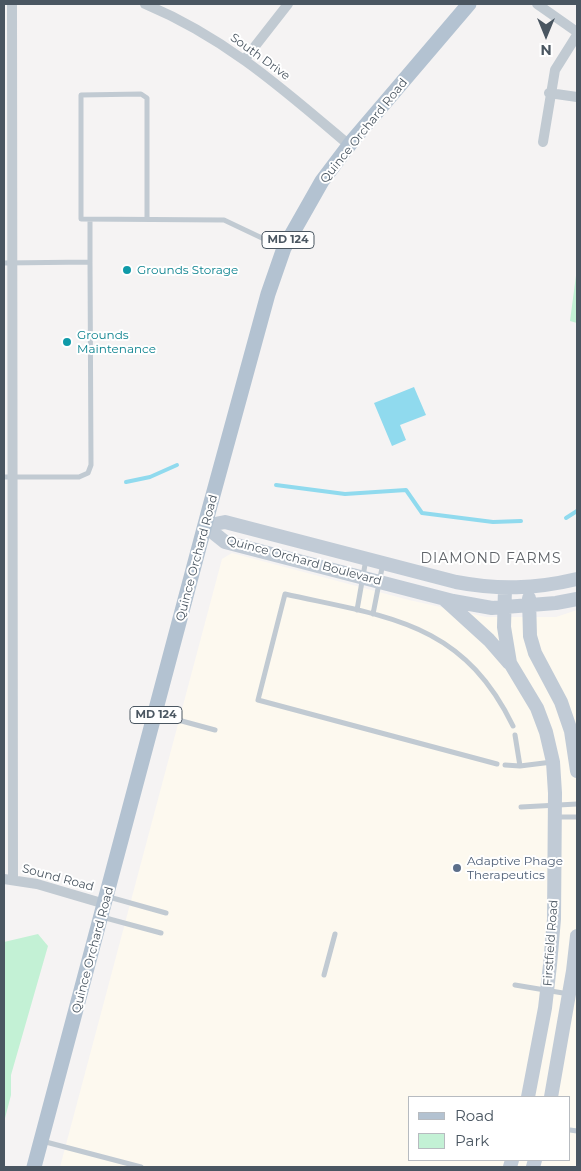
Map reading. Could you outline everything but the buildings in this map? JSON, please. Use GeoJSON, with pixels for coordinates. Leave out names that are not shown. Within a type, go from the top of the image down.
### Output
{"type":"FeatureCollection","features":[{"type":"Feature","properties":{"kind":"main road","name":"Quince Orchard Road"},"geometry":{"type":"LineString","coordinates":[[34,1167],[268,294],[284,248],[322,181],[349,145],[470,4]]}},
{"type":"Feature","properties":{"kind":"street"},"geometry":{"type":"LineString","coordinates":[[8,879],[8,217],[12,4]]}},
{"type":"Feature","properties":{"kind":"street","name":"South Drive"},"geometry":{"type":"LineString","coordinates":[[145,4],[205,33],[245,59],[349,145]]}},
{"type":"Feature","properties":{"kind":"street"},"geometry":{"type":"LineString","coordinates":[[245,59],[288,4]]}},
{"type":"Feature","properties":{"kind":"street"},"geometry":{"type":"LineString","coordinates":[[537,4],[577,33],[555,70],[543,142]]}},
{"type":"Feature","properties":{"kind":"street"},"geometry":{"type":"LineString","coordinates":[[550,93],[577,97]]}},
{"type":"Feature","properties":{"kind":"street","name":"Quince Orchard Boulevard"},"geometry":{"type":"LineString","coordinates":[[205,526],[225,522],[456,582],[493,589],[529,587],[577,579]]}},
{"type":"Feature","properties":{"kind":"street","name":"Quince Orchard Boulevard"},"geometry":{"type":"LineString","coordinates":[[205,526],[225,542],[444,599],[492,608],[529,606],[577,598]]}},
{"type":"Feature","properties":{"kind":"street"},"geometry":{"type":"LineString","coordinates":[[529,587],[530,636],[535,653],[561,702],[571,731],[577,771]]}},
{"type":"Feature","properties":{"kind":"street","name":"Firstfield Road"},"geometry":{"type":"LineString","coordinates":[[505,588],[504,627],[510,663],[522,680],[537,708],[546,732],[553,762],[556,811],[554,919],[548,990],[528,1096]]}},
{"type":"Feature","properties":{"kind":"street"},"geometry":{"type":"LineString","coordinates":[[444,599],[490,640],[510,663]]}},
{"type":"Feature","properties":{"kind":"street","name":"Sound Road"},"geometry":{"type":"LineString","coordinates":[[8,879],[104,906]]}},
{"type":"Feature","properties":{"kind":"street","name":"Firstfield Road"},"geometry":{"type":"LineString","coordinates":[[551,1096],[577,944]]}},
{"type":"Feature","properties":{"kind":"lane"},"geometry":{"type":"LineString","coordinates":[[147,219],[147,98],[141,94],[84,94],[79,98],[80,215],[82,219],[224,220],[284,248]]}},
{"type":"Feature","properties":{"kind":"lane"},"geometry":{"type":"LineString","coordinates":[[8,477],[79,477],[90,470],[90,220]]}},
{"type":"Feature","properties":{"kind":"lane"},"geometry":{"type":"LineString","coordinates":[[8,263],[90,262]]}},
{"type":"Feature","properties":{"kind":"lane"},"geometry":{"type":"LineString","coordinates":[[357,610],[366,558]]}},
{"type":"Feature","properties":{"kind":"lane"},"geometry":{"type":"LineString","coordinates":[[373,614],[383,563]]}},
{"type":"Feature","properties":{"kind":"lane"},"geometry":{"type":"LineString","coordinates":[[497,764],[258,700],[285,594],[373,614],[418,628],[451,647],[469,662],[499,698],[513,726]]}},
{"type":"Feature","properties":{"kind":"lane"},"geometry":{"type":"LineString","coordinates":[[156,714],[215,730]]}},
{"type":"Feature","properties":{"kind":"lane"},"geometry":{"type":"LineString","coordinates":[[515,735],[520,766]]}},
{"type":"Feature","properties":{"kind":"lane"},"geometry":{"type":"LineString","coordinates":[[505,765],[520,766],[553,762]]}},
{"type":"Feature","properties":{"kind":"lane"},"geometry":{"type":"LineString","coordinates":[[556,811],[577,804]]}},
{"type":"Feature","properties":{"kind":"lane"},"geometry":{"type":"LineString","coordinates":[[521,807],[556,811],[577,816]]}},
{"type":"Feature","properties":{"kind":"lane"},"geometry":{"type":"LineString","coordinates":[[104,906],[166,913]]}},
{"type":"Feature","properties":{"kind":"lane"},"geometry":{"type":"LineString","coordinates":[[104,906],[161,933]]}},
{"type":"Feature","properties":{"kind":"lane"},"geometry":{"type":"LineString","coordinates":[[324,975],[335,934]]}},
{"type":"Feature","properties":{"kind":"lane"},"geometry":{"type":"LineString","coordinates":[[515,985],[570,994]]}},
{"type":"Feature","properties":{"kind":"lane"},"geometry":{"type":"LineString","coordinates":[[41,1141],[141,1167]]}},
{"type":"Feature","properties":{"kind":"shaded area"},"geometry":{"type":"Polygon","coordinates":[[[232,553],[409,600],[486,617],[556,617],[577,610],[577,1167],[60,1167],[222,559],[232,553]]]}},
{"type":"Feature","properties":{"kind":"green space"},"geometry":{"type":"Polygon","coordinates":[[[577,268],[577,323],[570,321],[577,268]]]}},
{"type":"Feature","properties":{"kind":"green space"},"geometry":{"type":"Polygon","coordinates":[[[38,934],[48,946],[11,1075],[11,1095],[4,1122],[4,942],[38,934]]]}},
{"type":"Feature","properties":{"kind":"water"},"geometry":{"type":"Polygon","coordinates":[[[414,387],[426,415],[400,425],[406,440],[392,446],[374,403],[414,387]]]}},
{"type":"Feature","properties":{"kind":"waterway"},"geometry":{"type":"LineString","coordinates":[[126,482],[150,477],[177,465]]}},
{"type":"Feature","properties":{"kind":"waterway"},"geometry":{"type":"LineString","coordinates":[[276,485],[345,494],[406,490],[422,513],[493,522],[521,521]]}},
{"type":"Feature","properties":{"kind":"waterway"},"geometry":{"type":"LineString","coordinates":[[566,518],[577,511]]}},
{"type":"Feature","properties":{"kind":"place","name":"Grounds Storage"},"geometry":{"type":"Point","coordinates":[127,270]}},
{"type":"Feature","properties":{"kind":"place","name":"Grounds Maintenance"},"geometry":{"type":"Point","coordinates":[67,342]}},
{"type":"Feature","properties":{"kind":"place","name":"Adaptive Phage Therapeutics"},"geometry":{"type":"Point","coordinates":[457,868]}},
{"type":"Feature","properties":{"kind":"district","name":"DIAMOND FARMS"},"geometry":{"type":"Point","coordinates":[491,559]}}]}
